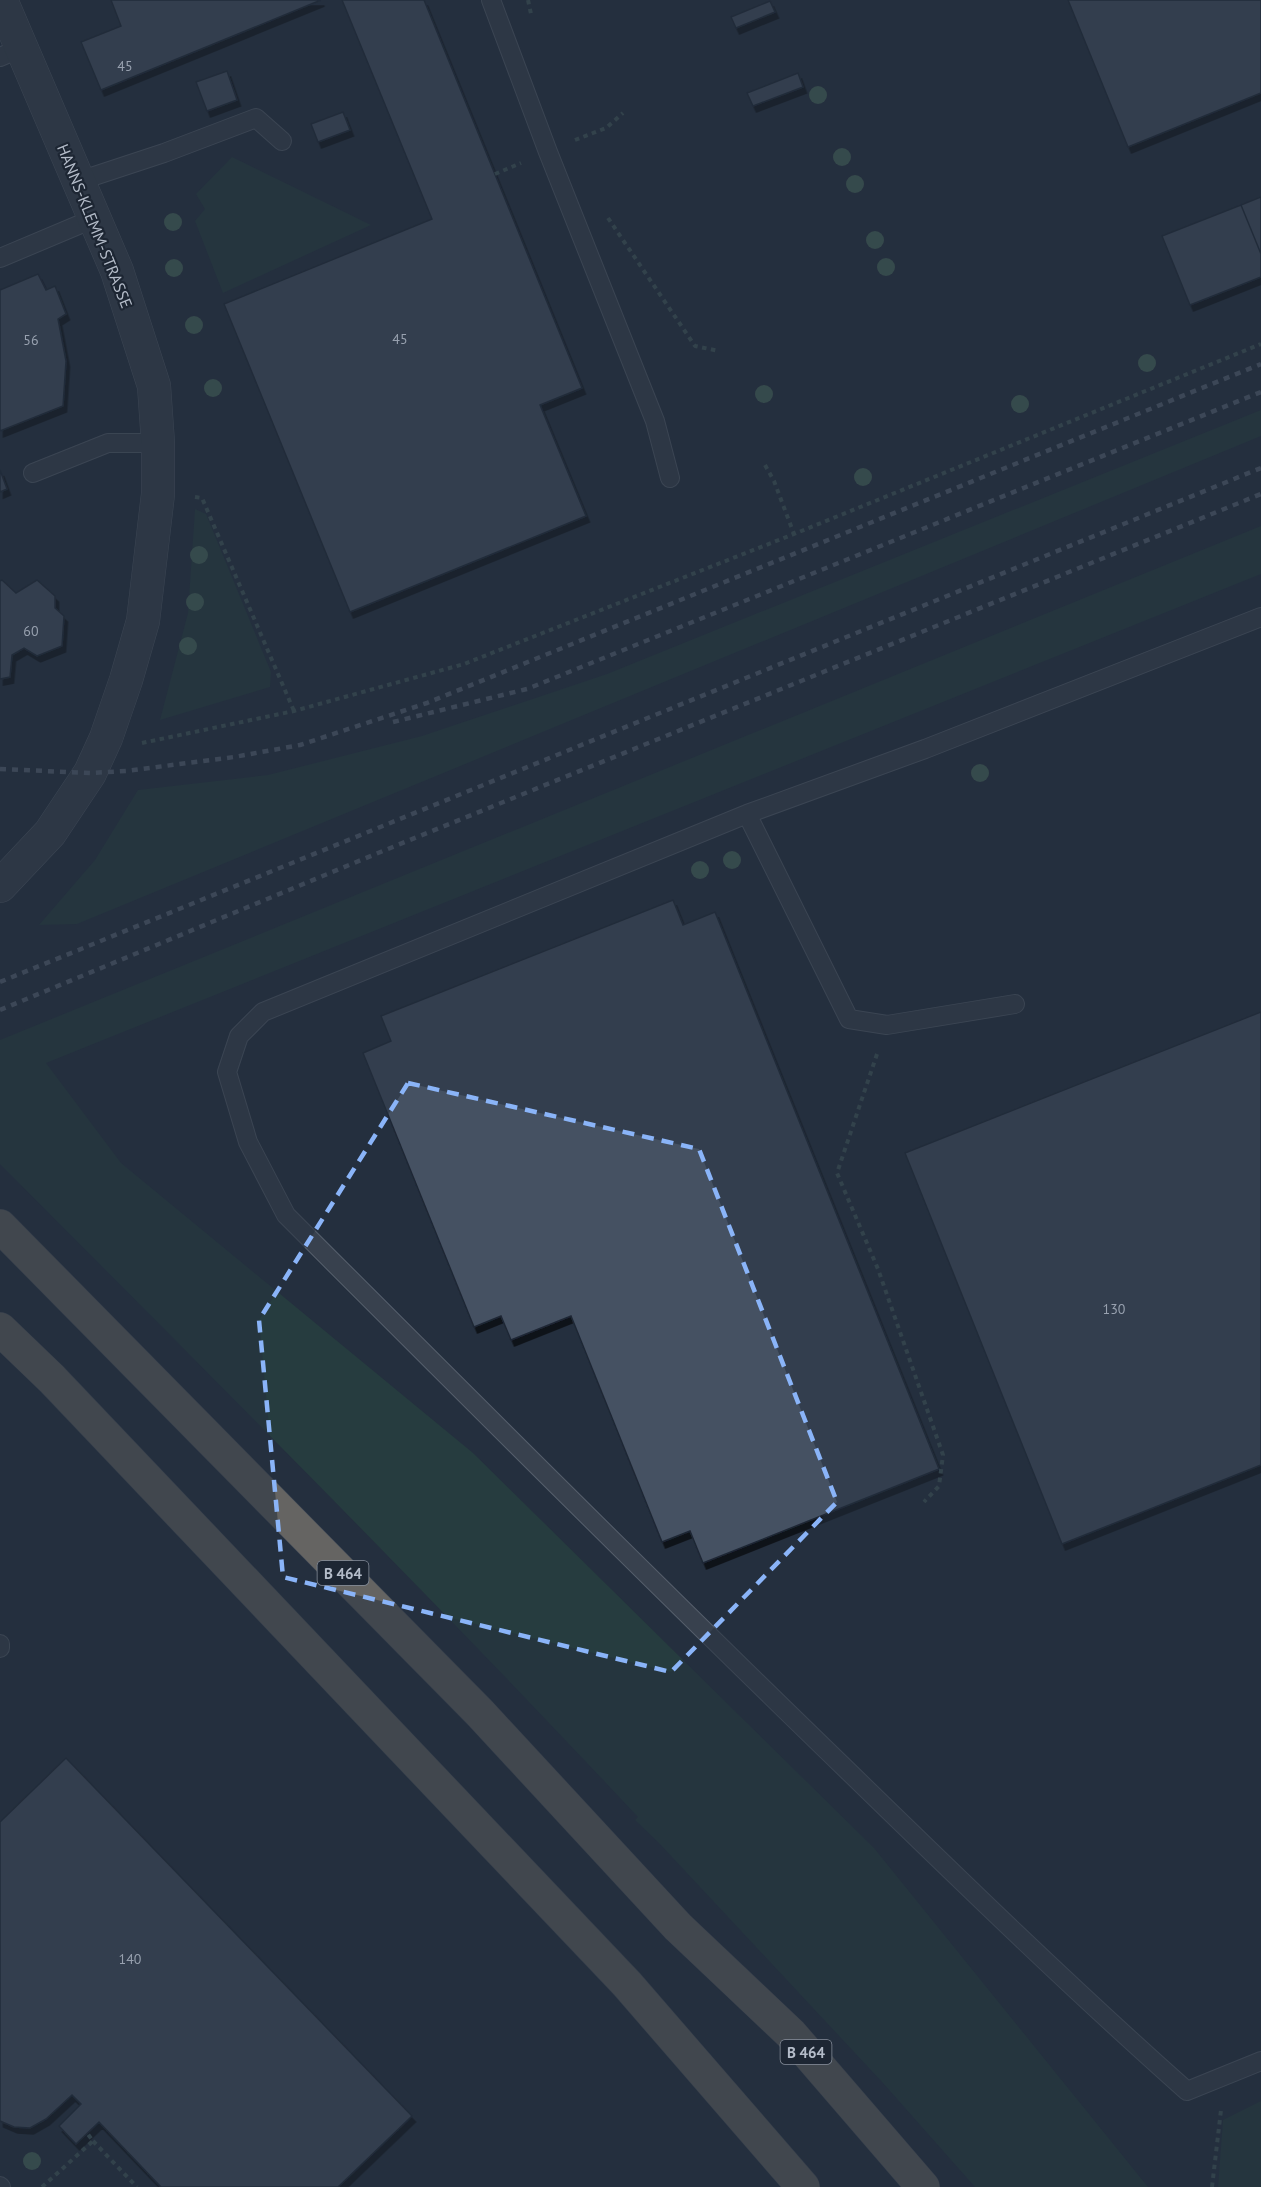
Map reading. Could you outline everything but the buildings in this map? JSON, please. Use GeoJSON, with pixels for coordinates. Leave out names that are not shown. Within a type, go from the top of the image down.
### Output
{"type":"FeatureCollection","features":[{"type":"Feature","properties":{"kind":"highway","name":"B 464"},"geometry":{"type":"LineString","coordinates":[[0,1226],[480,1713],[678,1927],[790,2034],[923,2187]]}},
{"type":"Feature","properties":{"kind":"highway"},"geometry":{"type":"LineString","coordinates":[[0,1329],[52,1379],[627,1984],[803,2187]]}},
{"type":"Feature","properties":{"kind":"street","name":"HANNS-KLEMM-STRASSE"},"geometry":{"type":"LineString","coordinates":[[0,886],[50,833],[90,773],[106,738],[126,680],[142,621],[158,494],[158,443],[154,386],[117,272],[79,181],[10,53],[1,0]]}},
{"type":"Feature","properties":{"kind":"lane"},"geometry":{"type":"LineString","coordinates":[[491,0],[548,152],[655,421],[670,478]]}},
{"type":"Feature","properties":{"kind":"lane"},"geometry":{"type":"LineString","coordinates":[[79,181],[164,153],[256,118],[282,141]]}},
{"type":"Feature","properties":{"kind":"lane"},"geometry":{"type":"LineString","coordinates":[[0,258],[95,218]]}},
{"type":"Feature","properties":{"kind":"lane"},"geometry":{"type":"LineString","coordinates":[[33,473],[108,443],[158,443]]}},
{"type":"Feature","properties":{"kind":"lane"},"geometry":{"type":"LineString","coordinates":[[1261,617],[925,749],[747,814],[263,1012],[239,1036],[227,1072],[248,1142],[286,1215],[692,1620],[992,1910],[1187,2091],[1261,2061]]}},
{"type":"Feature","properties":{"kind":"lane"},"geometry":{"type":"LineString","coordinates":[[747,814],[849,1019],[887,1025],[1015,1004]]}},
{"type":"Feature","properties":{"kind":"path"},"geometry":{"type":"LineString","coordinates":[[548,152],[606,128],[623,113]]}},
{"type":"Feature","properties":{"kind":"path"},"geometry":{"type":"LineString","coordinates":[[603,210],[695,346],[719,351]]}},
{"type":"Feature","properties":{"kind":"path"},"geometry":{"type":"LineString","coordinates":[[106,738],[137,744],[294,711],[464,664],[794,534],[1261,344]]}},
{"type":"Feature","properties":{"kind":"path"},"geometry":{"type":"LineString","coordinates":[[765,465],[794,534]]}},
{"type":"Feature","properties":{"kind":"path"},"geometry":{"type":"LineString","coordinates":[[158,494],[202,498],[294,711]]}},
{"type":"Feature","properties":{"kind":"path"},"geometry":{"type":"LineString","coordinates":[[887,1025],[837,1173],[878,1269],[943,1455],[939,1486],[924,1502]]}},
{"type":"Feature","properties":{"kind":"path"},"geometry":{"type":"LineString","coordinates":[[1212,2187],[1226,2075]]}},
{"type":"Feature","properties":{"kind":"path"},"geometry":{"type":"LineString","coordinates":[[87,2133],[137,2187]]}},
{"type":"Feature","properties":{"kind":"path"},"geometry":{"type":"LineString","coordinates":[[42,2187],[93,2141]]}},
{"type":"Feature","properties":{"kind":"highlighted area"},"geometry":{"type":"Polygon","coordinates":[[[408,1083],[699,1149],[837,1502],[671,1672],[283,1577],[259,1320],[408,1083]]]}},
{"type":"Feature","properties":{"kind":"green space"},"geometry":{"type":"Polygon","coordinates":[[[232,157],[371,225],[223,293],[195,221],[205,209],[196,194],[232,157]]]}},
{"type":"Feature","properties":{"kind":"green space"},"geometry":{"type":"Polygon","coordinates":[[[1261,410],[1261,436],[77,924],[39,925],[95,860],[138,790],[268,775],[422,736],[607,674],[1261,410]]]}},
{"type":"Feature","properties":{"kind":"green space"},"geometry":{"type":"Polygon","coordinates":[[[195,509],[206,514],[271,672],[270,687],[160,720],[188,613],[195,509]]]}},
{"type":"Feature","properties":{"kind":"green space"},"geometry":{"type":"Polygon","coordinates":[[[1261,526],[1261,574],[46,1063],[121,1163],[473,1453],[874,1848],[1148,2187],[975,2187],[883,2083],[635,1820],[638,1817],[560,1734],[322,1488],[0,1164],[0,1040],[1261,526]]]}},
{"type":"Feature","properties":{"kind":"green space"},"geometry":{"type":"Polygon","coordinates":[[[1261,2101],[1261,2187],[1218,2187],[1223,2120],[1261,2101]]]}},
{"type":"Feature","properties":{"kind":"railway"},"geometry":{"type":"LineString","coordinates":[[0,769],[90,773],[126,771],[234,757],[300,745],[427,703],[1261,364]]}},
{"type":"Feature","properties":{"kind":"railway"},"geometry":{"type":"LineString","coordinates":[[393,722],[527,689],[1261,392]]}},
{"type":"Feature","properties":{"kind":"railway"},"geometry":{"type":"LineString","coordinates":[[0,982],[1261,468]]}},
{"type":"Feature","properties":{"kind":"railway"},"geometry":{"type":"LineString","coordinates":[[0,1010],[378,853],[1261,494]]}}]}
